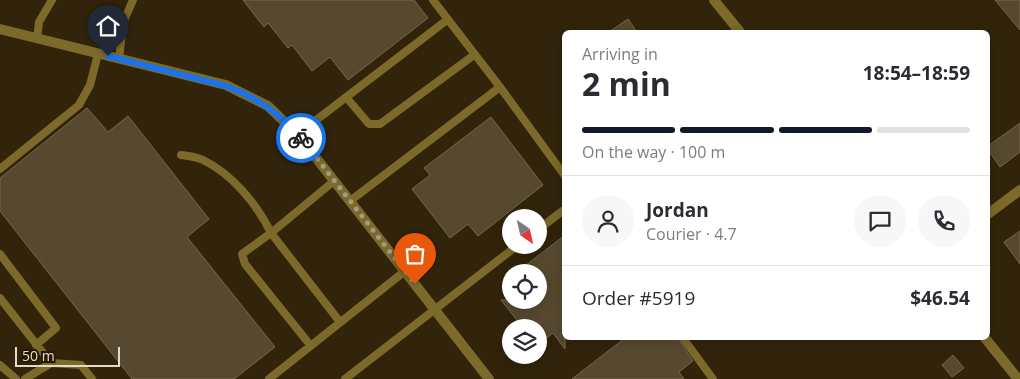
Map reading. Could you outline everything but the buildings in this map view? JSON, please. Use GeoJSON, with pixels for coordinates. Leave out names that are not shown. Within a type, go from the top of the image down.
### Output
{"type":"FeatureCollection","features":[{"type":"Feature","properties":{"kind":"street"},"geometry":{"type":"LineString","coordinates":[[714,0],[738,30]]}},
{"type":"Feature","properties":{"kind":"street"},"geometry":{"type":"LineString","coordinates":[[0,29],[226,86],[244,92],[268,106],[299,136],[489,379]]}},
{"type":"Feature","properties":{"kind":"street"},"geometry":{"type":"LineString","coordinates":[[990,212],[1020,190]]}},
{"type":"Feature","properties":{"kind":"street"},"geometry":{"type":"LineString","coordinates":[[987,340],[1018,379]]}},
{"type":"Feature","properties":{"kind":"lane"},"geometry":{"type":"LineString","coordinates":[[38,39],[39,22],[52,0]]}},
{"type":"Feature","properties":{"kind":"lane"},"geometry":{"type":"LineString","coordinates":[[118,59],[123,23],[133,0]]}},
{"type":"Feature","properties":{"kind":"lane"},"geometry":{"type":"LineString","coordinates":[[433,0],[562,172]]}},
{"type":"Feature","properties":{"kind":"lane"},"geometry":{"type":"LineString","coordinates":[[299,136],[346,97],[447,20]]}},
{"type":"Feature","properties":{"kind":"lane"},"geometry":{"type":"LineString","coordinates":[[0,169],[79,105],[90,85],[98,54]]}},
{"type":"Feature","properties":{"kind":"lane"},"geometry":{"type":"LineString","coordinates":[[346,97],[369,124],[380,124],[474,55]]}},
{"type":"Feature","properties":{"kind":"lane"},"geometry":{"type":"LineString","coordinates":[[350,200],[500,87]]}},
{"type":"Feature","properties":{"kind":"lane"},"geometry":{"type":"LineString","coordinates":[[180,155],[202,159],[232,180],[263,217],[271,232],[340,322]]}},
{"type":"Feature","properties":{"kind":"lane"},"geometry":{"type":"LineString","coordinates":[[311,346],[245,264],[242,254],[334,181]]}},
{"type":"Feature","properties":{"kind":"lane"},"geometry":{"type":"LineString","coordinates":[[548,222],[562,211]]}},
{"type":"Feature","properties":{"kind":"lane"},"geometry":{"type":"LineString","coordinates":[[0,254],[56,328],[36,345]]}},
{"type":"Feature","properties":{"kind":"lane"},"geometry":{"type":"LineString","coordinates":[[345,379],[506,254]]}},
{"type":"Feature","properties":{"kind":"lane"},"geometry":{"type":"LineString","coordinates":[[269,379],[405,271]]}},
{"type":"Feature","properties":{"kind":"lane"},"geometry":{"type":"LineString","coordinates":[[0,298],[51,363]]}},
{"type":"Feature","properties":{"kind":"lane"},"geometry":{"type":"LineString","coordinates":[[684,340],[713,379]]}},
{"type":"Feature","properties":{"kind":"lane"},"geometry":{"type":"LineString","coordinates":[[26,379],[51,363],[81,365],[92,379]]}},
{"type":"Feature","properties":{"kind":"lane"},"geometry":{"type":"LineString","coordinates":[[0,365],[16,379]]}},
{"type":"Feature","properties":{"kind":"way so far"},"geometry":{"type":"LineString","coordinates":[[301,138],[415,284]]}},
{"type":"Feature","properties":{"kind":"route"},"geometry":{"type":"LineString","coordinates":[[108,56],[244,92],[268,106],[301,138]]}}]}
